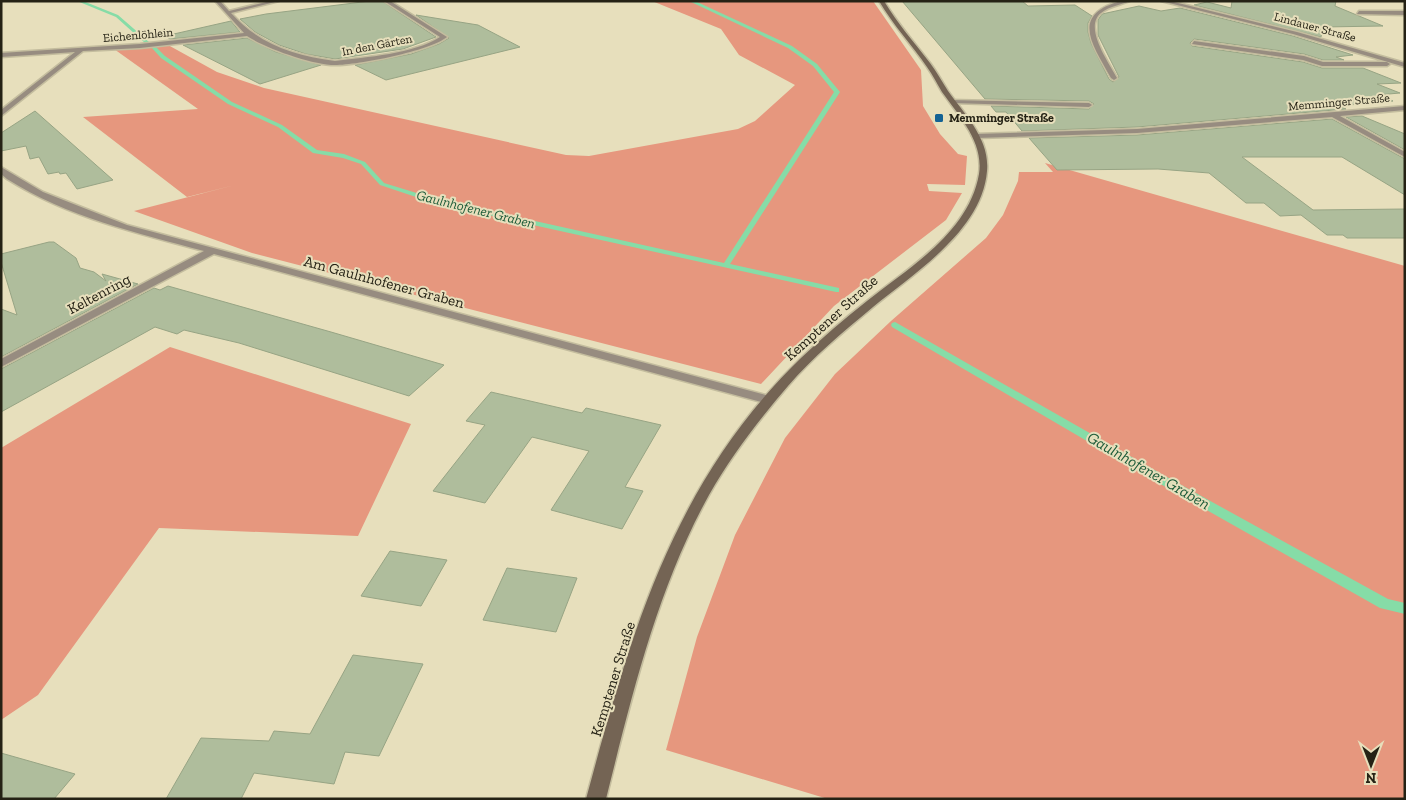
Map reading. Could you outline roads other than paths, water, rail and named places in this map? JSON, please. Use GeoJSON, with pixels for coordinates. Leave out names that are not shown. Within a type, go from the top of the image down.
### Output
{"type":"FeatureCollection","features":[{"type":"Feature","properties":{"kind":"street"},"geometry":{"type":"LineString","coordinates":[[217,1],[230,12],[248,34]]}},
{"type":"Feature","properties":{"kind":"street"},"geometry":{"type":"LineString","coordinates":[[230,12],[277,1]]}},
{"type":"Feature","properties":{"kind":"street","name":"In den Gärten"},"geometry":{"type":"LineString","coordinates":[[248,34],[294,54],[335,63],[397,53],[434,43],[444,37],[386,1]]}},
{"type":"Feature","properties":{"kind":"street","name":"Kemptener Straße"},"geometry":{"type":"LineString","coordinates":[[596,799],[616,722],[647,622],[676,548],[702,495],[747,427],[804,362],[827,340],[918,265],[957,228],[975,203],[983,173],[981,149],[976,136],[881,1]]}},
{"type":"Feature","properties":{"kind":"street"},"geometry":{"type":"LineString","coordinates":[[1032,2],[1050,1]]}},
{"type":"Feature","properties":{"kind":"street"},"geometry":{"type":"LineString","coordinates":[[1115,1],[1125,2]]}},
{"type":"Feature","properties":{"kind":"street","name":"Lindauer Straße"},"geometry":{"type":"LineString","coordinates":[[1163,1],[1295,33],[1404,64]]}},
{"type":"Feature","properties":{"kind":"street"},"geometry":{"type":"LineString","coordinates":[[1114,78],[1091,34],[1091,25],[1099,11],[1106,6],[1125,2]]}},
{"type":"Feature","properties":{"kind":"street"},"geometry":{"type":"LineString","coordinates":[[1359,14],[1405,14]]}},
{"type":"Feature","properties":{"kind":"street","name":"Eichenlöhlein"},"geometry":{"type":"LineString","coordinates":[[1,55],[80,51],[248,34]]}},
{"type":"Feature","properties":{"kind":"street","name":"Lindauer Straße"},"geometry":{"type":"LineString","coordinates":[[1194,43],[1304,58],[1322,64],[1404,64]]}},
{"type":"Feature","properties":{"kind":"street"},"geometry":{"type":"LineString","coordinates":[[1,114],[80,51]]}},
{"type":"Feature","properties":{"kind":"street"},"geometry":{"type":"LineString","coordinates":[[952,101],[1090,104]]}},
{"type":"Feature","properties":{"kind":"street","name":"Memminger Straße"},"geometry":{"type":"LineString","coordinates":[[976,136],[1103,132],[1405,108]]}},
{"type":"Feature","properties":{"kind":"street"},"geometry":{"type":"LineString","coordinates":[[1332,114],[1405,155]]}},
{"type":"Feature","properties":{"kind":"street","name":"Am Gaulnhofener Graben"},"geometry":{"type":"LineString","coordinates":[[3,174],[51,197],[124,227],[770,400]]}},
{"type":"Feature","properties":{"kind":"street","name":"Keltenring"},"geometry":{"type":"LineString","coordinates":[[1,364],[212,251]]}},
{"type":"Feature","properties":{"kind":"waterway","name":"Gaulnhofener Graben"},"geometry":{"type":"LineString","coordinates":[[79,1],[117,16],[147,42]]}},
{"type":"Feature","properties":{"kind":"waterway"},"geometry":{"type":"LineString","coordinates":[[691,1],[790,47],[815,65],[837,92],[726,265]]}},
{"type":"Feature","properties":{"kind":"waterway","name":"Gaulnhofener Graben"},"geometry":{"type":"LineString","coordinates":[[154,48],[163,57],[230,103],[280,126],[315,152],[344,156],[363,163],[382,184],[434,201],[836,290]]}},
{"type":"Feature","properties":{"kind":"waterway","name":"Gaulnhofener Graben"},"geometry":{"type":"LineString","coordinates":[[895,325],[1161,479],[1385,604],[1405,609]]}},
{"type":"Feature","properties":{"kind":"place","name":"Memminger Straße"},"geometry":{"type":"Point","coordinates":[939,118]}}]}
